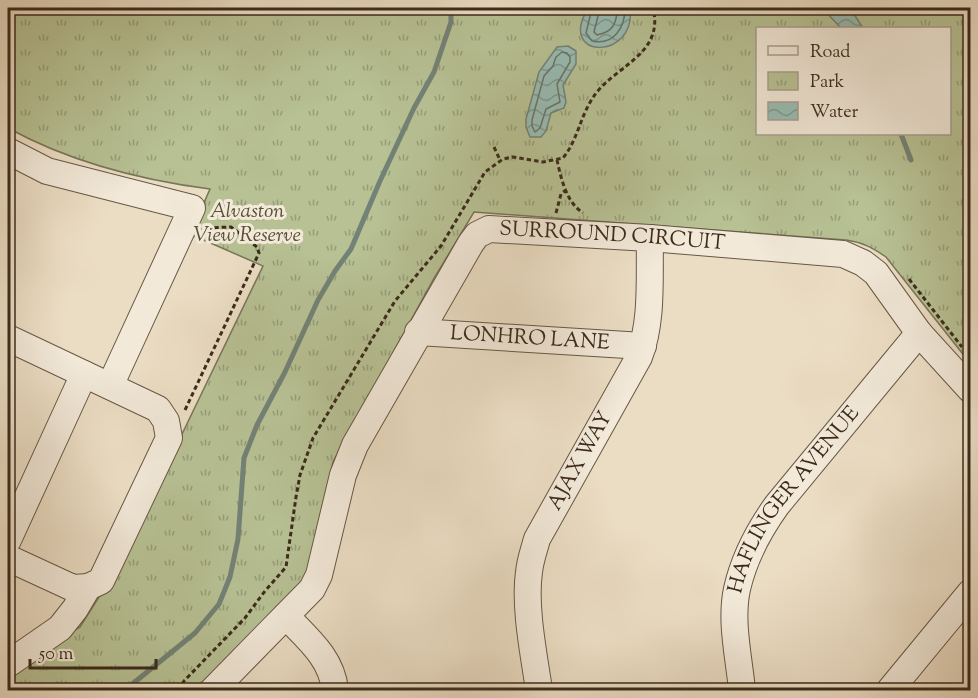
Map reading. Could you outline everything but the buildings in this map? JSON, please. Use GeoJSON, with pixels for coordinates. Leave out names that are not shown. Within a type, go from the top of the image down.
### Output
{"type":"FeatureCollection","features":[{"type":"Feature","properties":{"kind":"street"},"geometry":{"type":"LineString","coordinates":[[8,151],[47,171],[188,217],[110,386]]}},
{"type":"Feature","properties":{"kind":"street","name":"SURROUND CIRCUIT"},"geometry":{"type":"LineString","coordinates":[[213,690],[312,589],[319,575],[343,475],[355,445],[471,243],[477,235],[489,229],[650,238],[843,254],[863,263],[876,273],[919,333],[970,389]]}},
{"type":"Feature","properties":{"kind":"street","name":"AJAX WAY"},"geometry":{"type":"LineString","coordinates":[[539,690],[528,600],[529,573],[537,539],[639,357],[647,325],[650,238]]}},
{"type":"Feature","properties":{"kind":"street","name":"LONHRO LANE"},"geometry":{"type":"LineString","coordinates":[[418,332],[643,346]]}},
{"type":"Feature","properties":{"kind":"street","name":"HAFLINGER AVENUE"},"geometry":{"type":"LineString","coordinates":[[742,690],[736,626],[737,590],[745,563],[760,529],[777,505],[919,333]]}},
{"type":"Feature","properties":{"kind":"street"},"geometry":{"type":"LineString","coordinates":[[8,338],[158,409],[166,421],[169,438],[101,581],[88,587],[72,588],[8,558]]}},
{"type":"Feature","properties":{"kind":"street"},"geometry":{"type":"LineString","coordinates":[[8,540],[84,374]]}},
{"type":"Feature","properties":{"kind":"street"},"geometry":{"type":"LineString","coordinates":[[8,664],[60,628],[88,587]]}},
{"type":"Feature","properties":{"kind":"street"},"geometry":{"type":"LineString","coordinates":[[890,690],[970,593]]}},
{"type":"Feature","properties":{"kind":"street"},"geometry":{"type":"LineString","coordinates":[[286,616],[324,657],[335,690]]}},
{"type":"Feature","properties":{"kind":"path"},"geometry":{"type":"LineString","coordinates":[[494,147],[500,160]]}},
{"type":"Feature","properties":{"kind":"path"},"geometry":{"type":"LineString","coordinates":[[169,438],[259,253],[257,247],[231,226],[215,228],[188,217]]}},
{"type":"Feature","properties":{"kind":"green space","name":"Alvaston View Reserve"},"geometry":{"type":"Polygon","coordinates":[[[8,8],[970,8],[970,363],[886,257],[857,242],[474,212],[433,280],[333,462],[316,544],[305,582],[198,690],[8,690],[8,670],[80,627],[118,567],[263,266],[190,234],[210,189],[106,168],[32,140],[8,128],[8,8]]]}},
{"type":"Feature","properties":{"kind":"water"},"geometry":{"type":"Polygon","coordinates":[[[588,8],[630,8],[629,25],[622,37],[611,45],[600,47],[589,45],[582,38],[581,25],[588,8]]]}},
{"type":"Feature","properties":{"kind":"water"},"geometry":{"type":"Polygon","coordinates":[[[822,8],[850,8],[862,27],[840,27],[822,8]]]}},
{"type":"Feature","properties":{"kind":"water"},"geometry":{"type":"Polygon","coordinates":[[[568,46],[576,51],[576,64],[563,85],[566,102],[564,108],[551,113],[546,131],[541,137],[530,137],[526,119],[539,72],[557,47],[568,46]]]}},
{"type":"Feature","properties":{"kind":"waterway"},"geometry":{"type":"LineString","coordinates":[[125,690],[195,633],[219,604],[230,577],[238,539],[244,458],[257,425],[285,372],[318,300],[351,249],[414,108],[434,72],[451,22],[451,8]]}},
{"type":"Feature","properties":{"kind":"waterway"},"geometry":{"type":"LineString","coordinates":[[901,135],[911,160]]}}]}
